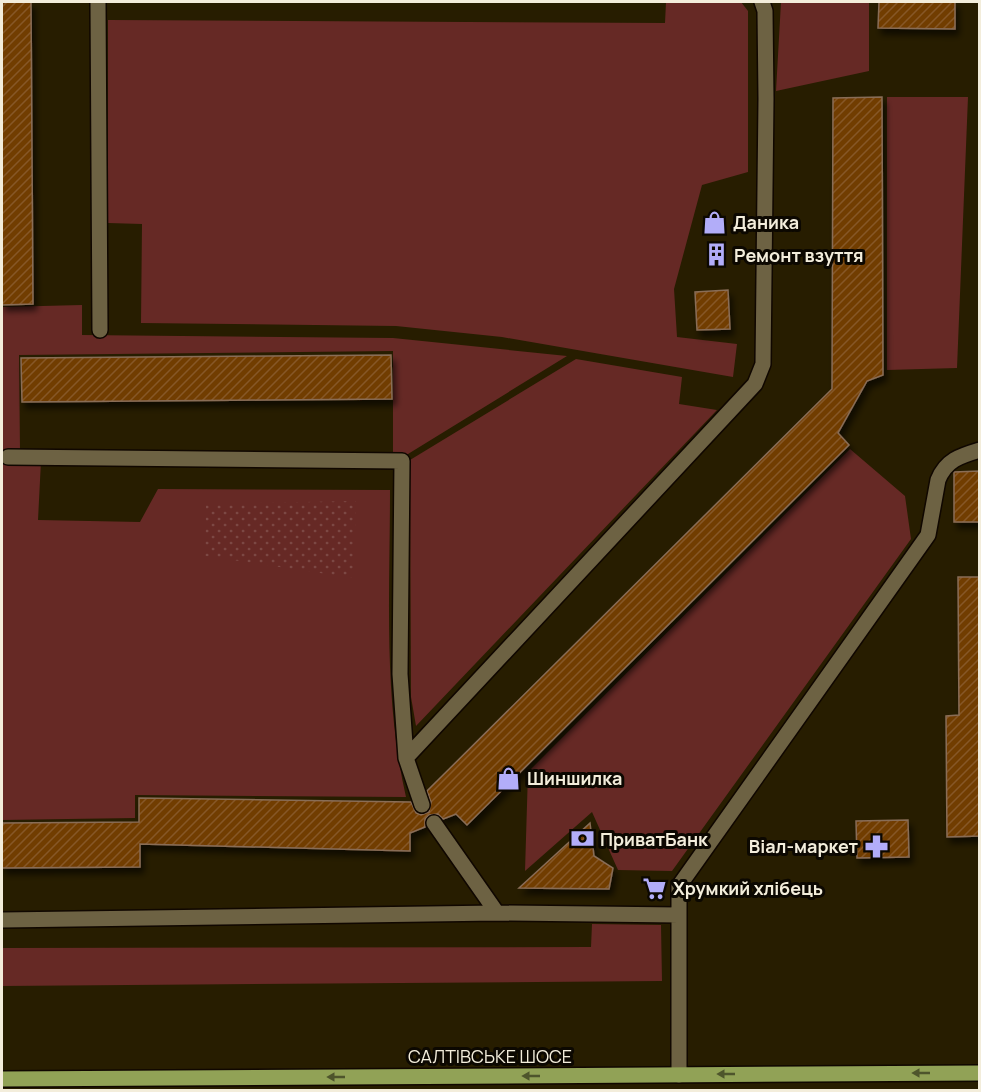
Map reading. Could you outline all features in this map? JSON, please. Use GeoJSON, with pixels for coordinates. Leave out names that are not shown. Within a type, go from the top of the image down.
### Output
{"type":"FeatureCollection","features":[{"type":"Feature","properties":{"kind":"main road","name":"САЛТІВСЬКЕ ШОСЕ"},"geometry":{"type":"LineString","coordinates":[[2,1079],[980,1073]]}},
{"type":"Feature","properties":{"kind":"lane"},"geometry":{"type":"LineString","coordinates":[[98,2],[100,330]]}},
{"type":"Feature","properties":{"kind":"lane"},"geometry":{"type":"LineString","coordinates":[[406,758],[755,384],[763,364],[766,99],[765,11],[762,2]]}},
{"type":"Feature","properties":{"kind":"lane"},"geometry":{"type":"LineString","coordinates":[[679,1075],[679,886],[928,536],[941,471],[954,459],[980,450]]}},
{"type":"Feature","properties":{"kind":"lane"},"geometry":{"type":"LineString","coordinates":[[8,457],[402,461],[400,674],[406,758],[422,805]]}},
{"type":"Feature","properties":{"kind":"lane"},"geometry":{"type":"LineString","coordinates":[[434,823],[497,913]]}},
{"type":"Feature","properties":{"kind":"lane"},"geometry":{"type":"LineString","coordinates":[[2,920],[497,913],[679,915]]}},
{"type":"Feature","properties":{"kind":"shaded area"},"geometry":{"type":"Polygon","coordinates":[[[666,2],[741,2],[748,11],[748,172],[702,185],[674,289],[677,337],[737,344],[733,377],[502,337],[396,326],[141,323],[142,224],[108,223],[108,20],[665,23],[666,2]]]}},
{"type":"Feature","properties":{"kind":"shaded area"},"geometry":{"type":"Polygon","coordinates":[[[781,2],[869,2],[869,71],[776,91],[781,2]]]}},
{"type":"Feature","properties":{"kind":"shaded area"},"geometry":{"type":"Polygon","coordinates":[[[887,97],[968,97],[957,368],[887,370],[887,97]]]}},
{"type":"Feature","properties":{"kind":"shaded area"},"geometry":{"type":"Polygon","coordinates":[[[82,305],[82,335],[393,338],[567,356],[408,454],[393,454],[393,351],[19,355],[20,451],[2,451],[2,307],[82,305]]]}},
{"type":"Feature","properties":{"kind":"shaded area"},"geometry":{"type":"Polygon","coordinates":[[[576,359],[682,377],[679,404],[717,410],[416,726],[411,697],[410,460],[576,359]]]}},
{"type":"Feature","properties":{"kind":"shaded area"},"geometry":{"type":"Polygon","coordinates":[[[850,449],[905,496],[911,539],[672,871],[618,870],[592,812],[525,871],[528,772],[850,449]]]}},
{"type":"Feature","properties":{"kind":"shaded area"},"geometry":{"type":"Polygon","coordinates":[[[2,460],[41,461],[38,520],[140,522],[158,489],[390,490],[389,645],[394,722],[406,797],[135,795],[135,818],[2,820],[2,460]]]}},
{"type":"Feature","properties":{"kind":"shaded area"},"geometry":{"type":"Polygon","coordinates":[[[356,501],[354,578],[205,556],[206,504],[356,501]]]}},
{"type":"Feature","properties":{"kind":"shaded area"},"geometry":{"type":"Polygon","coordinates":[[[592,924],[661,925],[662,981],[2,986],[2,948],[591,947],[592,924]]]}},
{"type":"Feature","properties":{"kind":"building"},"geometry":{"type":"Polygon","coordinates":[[[2,2],[31,2],[33,304],[2,305],[2,2]]]}},
{"type":"Feature","properties":{"kind":"building"},"geometry":{"type":"Polygon","coordinates":[[[879,2],[955,2],[955,29],[878,28],[879,2]]]}},
{"type":"Feature","properties":{"kind":"building"},"geometry":{"type":"Polygon","coordinates":[[[882,97],[883,375],[867,381],[838,433],[849,445],[467,825],[456,814],[443,819],[438,814],[429,815],[425,819],[425,827],[410,833],[410,851],[140,844],[140,867],[2,868],[2,823],[139,822],[139,798],[411,802],[416,813],[421,815],[429,812],[431,802],[427,791],[832,389],[833,98],[882,97]]]}},
{"type":"Feature","properties":{"kind":"building"},"geometry":{"type":"Polygon","coordinates":[[[728,290],[730,329],[697,330],[695,292],[728,290]]]}},
{"type":"Feature","properties":{"kind":"building"},"geometry":{"type":"Polygon","coordinates":[[[391,355],[392,399],[22,402],[21,358],[391,355]]]}},
{"type":"Feature","properties":{"kind":"building"},"geometry":{"type":"Polygon","coordinates":[[[980,471],[980,522],[954,522],[954,472],[980,471]]]}},
{"type":"Feature","properties":{"kind":"building"},"geometry":{"type":"Polygon","coordinates":[[[958,577],[980,577],[980,836],[947,837],[946,716],[959,715],[958,577]]]}},
{"type":"Feature","properties":{"kind":"building"},"geometry":{"type":"Polygon","coordinates":[[[908,820],[909,857],[857,858],[856,821],[908,820]]]}},
{"type":"Feature","properties":{"kind":"building","name":"ПриватБанк"},"geometry":{"type":"Polygon","coordinates":[[[590,823],[594,856],[613,868],[609,889],[519,888],[590,823]]]}},
{"type":"Feature","properties":{"kind":"place","name":"Даника"},"geometry":{"type":"Point","coordinates":[715,222]}},
{"type":"Feature","properties":{"kind":"place","name":"Ремонт взуття"},"geometry":{"type":"Point","coordinates":[716,255]}},
{"type":"Feature","properties":{"kind":"place","name":"Шиншилка"},"geometry":{"type":"Point","coordinates":[509,778]}},
{"type":"Feature","properties":{"kind":"place","name":"ПриватБанк"},"geometry":{"type":"Point","coordinates":[582,839]}},
{"type":"Feature","properties":{"kind":"place","name":"Віал-маркет"},"geometry":{"type":"Point","coordinates":[876,846]}},
{"type":"Feature","properties":{"kind":"place","name":"Хрумкий хлібець"},"geometry":{"type":"Point","coordinates":[655,888]}}]}
